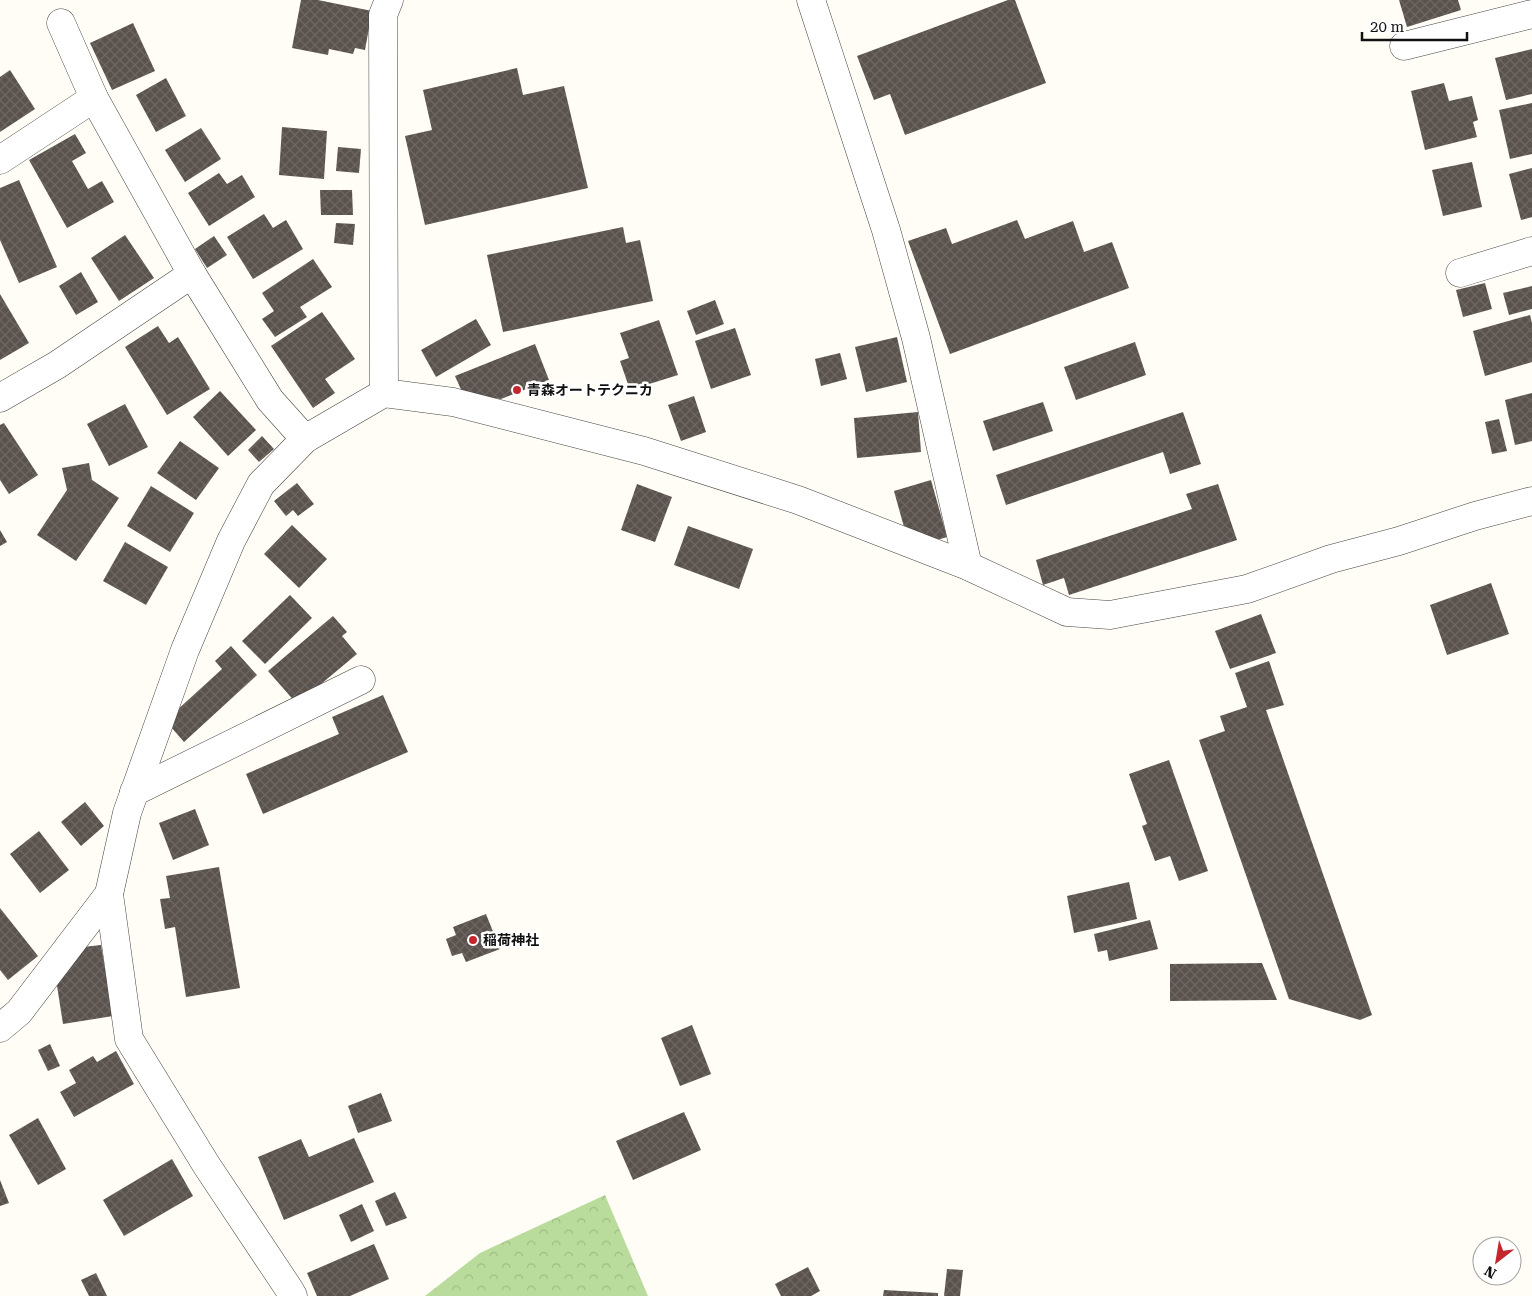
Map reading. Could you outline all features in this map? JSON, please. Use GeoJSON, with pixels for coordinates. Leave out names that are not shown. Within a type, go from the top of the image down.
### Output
{"type":"FeatureCollection","features":[{"type":"Feature","properties":{"kind":"street"},"geometry":{"type":"LineString","coordinates":[[384,393],[383,15],[389,0]]}},
{"type":"Feature","properties":{"kind":"street"},"geometry":{"type":"LineString","coordinates":[[811,0],[891,248],[916,338],[968,566]]}},
{"type":"Feature","properties":{"kind":"street"},"geometry":{"type":"LineString","coordinates":[[1404,46],[1532,14]]}},
{"type":"Feature","properties":{"kind":"street"},"geometry":{"type":"LineString","coordinates":[[61,23],[94,98],[192,274],[270,400],[305,438]]}},
{"type":"Feature","properties":{"kind":"street"},"geometry":{"type":"LineString","coordinates":[[0,160],[94,98]]}},
{"type":"Feature","properties":{"kind":"street"},"geometry":{"type":"LineString","coordinates":[[1460,273],[1532,251]]}},
{"type":"Feature","properties":{"kind":"street"},"geometry":{"type":"LineString","coordinates":[[0,398],[56,366],[192,274]]}},
{"type":"Feature","properties":{"kind":"street"},"geometry":{"type":"LineString","coordinates":[[293,1296],[207,1166],[129,1039],[109,894],[127,813],[134,792],[185,650],[231,540],[261,484],[305,438],[384,393],[454,402],[644,451],[798,500],[968,566],[1067,612],[1110,615],[1247,589],[1331,559],[1399,541],[1475,516],[1532,502]]}},
{"type":"Feature","properties":{"kind":"street"},"geometry":{"type":"LineString","coordinates":[[134,792],[361,680]]}},
{"type":"Feature","properties":{"kind":"street"},"geometry":{"type":"LineString","coordinates":[[0,1028],[19,1012],[109,894]]}},
{"type":"Feature","properties":{"kind":"green space"},"geometry":{"type":"Polygon","coordinates":[[[605,1195],[648,1296],[425,1296],[480,1253],[605,1195]]]}},
{"type":"Feature","properties":{"kind":"building"},"geometry":{"type":"Polygon","coordinates":[[[301,0],[318,0],[372,11],[365,50],[355,48],[353,54],[329,49],[328,55],[292,48],[301,0]]]}},
{"type":"Feature","properties":{"kind":"building"},"geometry":{"type":"Polygon","coordinates":[[[1008,0],[1015,0],[1046,83],[905,135],[890,94],[874,100],[857,56],[1008,0]]]}},
{"type":"Feature","properties":{"kind":"building"},"geometry":{"type":"Polygon","coordinates":[[[1399,0],[1458,0],[1461,10],[1407,27],[1399,0]]]}},
{"type":"Feature","properties":{"kind":"building"},"geometry":{"type":"Polygon","coordinates":[[[133,23],[155,71],[112,90],[90,43],[133,23]]]}},
{"type":"Feature","properties":{"kind":"building"},"geometry":{"type":"Polygon","coordinates":[[[1532,49],[1532,94],[1506,100],[1495,58],[1532,49]]]}},
{"type":"Feature","properties":{"kind":"building"},"geometry":{"type":"Polygon","coordinates":[[[517,68],[523,95],[564,86],[588,188],[425,225],[405,136],[432,130],[423,90],[517,68]]]}},
{"type":"Feature","properties":{"kind":"building"},"geometry":{"type":"Polygon","coordinates":[[[10,70],[35,109],[0,132],[0,77],[10,70]]]}},
{"type":"Feature","properties":{"kind":"building"},"geometry":{"type":"Polygon","coordinates":[[[166,78],[186,116],[156,132],[136,95],[166,78]]]}},
{"type":"Feature","properties":{"kind":"building"},"geometry":{"type":"Polygon","coordinates":[[[1444,83],[1449,101],[1472,96],[1478,120],[1473,122],[1477,137],[1425,150],[1411,91],[1444,83]]]}},
{"type":"Feature","properties":{"kind":"building"},"geometry":{"type":"Polygon","coordinates":[[[1532,103],[1532,154],[1510,159],[1499,110],[1532,103]]]}},
{"type":"Feature","properties":{"kind":"building"},"geometry":{"type":"Polygon","coordinates":[[[282,127],[327,131],[324,179],[279,175],[282,127]]]}},
{"type":"Feature","properties":{"kind":"building"},"geometry":{"type":"Polygon","coordinates":[[[201,128],[221,159],[185,182],[165,150],[201,128]]]}},
{"type":"Feature","properties":{"kind":"building"},"geometry":{"type":"Polygon","coordinates":[[[75,134],[86,153],[72,161],[88,189],[102,181],[114,202],[67,228],[29,160],[75,134]]]}},
{"type":"Feature","properties":{"kind":"building"},"geometry":{"type":"Polygon","coordinates":[[[338,147],[361,149],[359,173],[336,171],[338,147]]]}},
{"type":"Feature","properties":{"kind":"building"},"geometry":{"type":"Polygon","coordinates":[[[1472,162],[1482,207],[1443,216],[1432,170],[1472,162]]]}},
{"type":"Feature","properties":{"kind":"building"},"geometry":{"type":"Polygon","coordinates":[[[1532,168],[1532,217],[1521,220],[1509,174],[1532,168]]]}},
{"type":"Feature","properties":{"kind":"building"},"geometry":{"type":"Polygon","coordinates":[[[219,173],[227,184],[242,175],[255,197],[209,226],[188,193],[219,173]]]}},
{"type":"Feature","properties":{"kind":"building"},"geometry":{"type":"Polygon","coordinates":[[[19,180],[57,267],[19,283],[0,240],[0,188],[19,180]]]}},
{"type":"Feature","properties":{"kind":"building"},"geometry":{"type":"Polygon","coordinates":[[[320,190],[352,190],[353,215],[321,215],[320,190]]]}},
{"type":"Feature","properties":{"kind":"building"},"geometry":{"type":"Polygon","coordinates":[[[264,214],[273,228],[286,220],[303,249],[253,279],[227,237],[264,214]]]}},
{"type":"Feature","properties":{"kind":"building"},"geometry":{"type":"Polygon","coordinates":[[[1017,220],[1025,239],[1073,221],[1084,252],[1112,242],[1129,288],[950,354],[908,241],[946,228],[952,244],[1017,220]]]}},
{"type":"Feature","properties":{"kind":"building"},"geometry":{"type":"Polygon","coordinates":[[[336,223],[355,224],[353,245],[334,243],[336,223]]]}},
{"type":"Feature","properties":{"kind":"building"},"geometry":{"type":"Polygon","coordinates":[[[623,227],[626,243],[640,240],[653,301],[503,332],[487,255],[623,227]]]}},
{"type":"Feature","properties":{"kind":"building"},"geometry":{"type":"Polygon","coordinates":[[[125,235],[154,278],[119,301],[91,258],[125,235]]]}},
{"type":"Feature","properties":{"kind":"building"},"geometry":{"type":"Polygon","coordinates":[[[214,236],[227,255],[207,268],[195,249],[214,236]]]}},
{"type":"Feature","properties":{"kind":"building"},"geometry":{"type":"Polygon","coordinates":[[[313,259],[332,287],[300,307],[307,317],[275,337],[262,319],[274,311],[262,293],[313,259]]]}},
{"type":"Feature","properties":{"kind":"building"},"geometry":{"type":"Polygon","coordinates":[[[81,272],[98,302],[76,315],[59,286],[81,272]]]}},
{"type":"Feature","properties":{"kind":"building"},"geometry":{"type":"Polygon","coordinates":[[[1485,283],[1492,309],[1463,317],[1456,290],[1485,283]]]}},
{"type":"Feature","properties":{"kind":"building"},"geometry":{"type":"Polygon","coordinates":[[[1532,286],[1532,309],[1509,315],[1503,293],[1532,286]]]}},
{"type":"Feature","properties":{"kind":"building"},"geometry":{"type":"Polygon","coordinates":[[[0,294],[29,343],[0,360],[0,294]]]}},
{"type":"Feature","properties":{"kind":"building"},"geometry":{"type":"Polygon","coordinates":[[[715,300],[724,324],[696,335],[687,311],[715,300]]]}},
{"type":"Feature","properties":{"kind":"building"},"geometry":{"type":"Polygon","coordinates":[[[322,312],[355,359],[325,379],[335,393],[313,408],[271,346],[322,312]]]}},
{"type":"Feature","properties":{"kind":"building"},"geometry":{"type":"Polygon","coordinates":[[[1530,315],[1532,323],[1532,362],[1485,376],[1473,331],[1530,315]]]}},
{"type":"Feature","properties":{"kind":"building"},"geometry":{"type":"Polygon","coordinates":[[[476,319],[491,345],[436,377],[421,350],[476,319]]]}},
{"type":"Feature","properties":{"kind":"building"},"geometry":{"type":"Polygon","coordinates":[[[659,320],[678,375],[630,390],[620,361],[629,358],[620,333],[659,320]]]}},
{"type":"Feature","properties":{"kind":"building"},"geometry":{"type":"Polygon","coordinates":[[[158,326],[169,343],[178,337],[210,389],[167,415],[125,347],[158,326]]]}},
{"type":"Feature","properties":{"kind":"building"},"geometry":{"type":"Polygon","coordinates":[[[735,328],[751,375],[711,389],[695,341],[735,328]]]}},
{"type":"Feature","properties":{"kind":"building"},"geometry":{"type":"Polygon","coordinates":[[[897,337],[907,382],[866,392],[855,347],[897,337]]]}},
{"type":"Feature","properties":{"kind":"building"},"geometry":{"type":"Polygon","coordinates":[[[1135,342],[1146,375],[1076,400],[1064,367],[1135,342]]]}},
{"type":"Feature","properties":{"kind":"building"},"geometry":{"type":"Polygon","coordinates":[[[535,344],[549,380],[501,399],[463,394],[455,376],[535,344]]]}},
{"type":"Feature","properties":{"kind":"building"},"geometry":{"type":"Polygon","coordinates":[[[840,353],[847,379],[821,386],[815,359],[840,353]]]}},
{"type":"Feature","properties":{"kind":"building"},"geometry":{"type":"Polygon","coordinates":[[[220,391],[256,430],[228,456],[193,417],[220,391]]]}},
{"type":"Feature","properties":{"kind":"building"},"geometry":{"type":"Polygon","coordinates":[[[1532,393],[1532,441],[1515,445],[1505,400],[1532,393]]]}},
{"type":"Feature","properties":{"kind":"building"},"geometry":{"type":"Polygon","coordinates":[[[694,396],[706,432],[681,441],[668,405],[694,396]]]}},
{"type":"Feature","properties":{"kind":"building"},"geometry":{"type":"Polygon","coordinates":[[[1043,402],[1053,431],[993,451],[983,421],[1043,402]]]}},
{"type":"Feature","properties":{"kind":"building"},"geometry":{"type":"Polygon","coordinates":[[[125,404],[148,447],[109,466],[87,424],[125,404]]]}},
{"type":"Feature","properties":{"kind":"building"},"geometry":{"type":"Polygon","coordinates":[[[918,412],[921,452],[857,458],[854,418],[918,412]]]}},
{"type":"Feature","properties":{"kind":"building"},"geometry":{"type":"Polygon","coordinates":[[[1183,412],[1201,464],[1170,474],[1163,452],[1006,505],[996,475],[1183,412]]]}},
{"type":"Feature","properties":{"kind":"building"},"geometry":{"type":"Polygon","coordinates":[[[1499,419],[1507,451],[1492,454],[1485,422],[1499,419]]]}},
{"type":"Feature","properties":{"kind":"building"},"geometry":{"type":"Polygon","coordinates":[[[4,423],[38,475],[9,494],[0,480],[0,425],[4,423]]]}},
{"type":"Feature","properties":{"kind":"building"},"geometry":{"type":"Polygon","coordinates":[[[262,436],[274,449],[259,462],[248,450],[262,436]]]}},
{"type":"Feature","properties":{"kind":"building"},"geometry":{"type":"Polygon","coordinates":[[[180,441],[219,468],[196,500],[157,473],[180,441]]]}},
{"type":"Feature","properties":{"kind":"building"},"geometry":{"type":"Polygon","coordinates":[[[89,463],[92,480],[119,498],[76,561],[37,535],[67,490],[62,468],[89,463]]]}},
{"type":"Feature","properties":{"kind":"building"},"geometry":{"type":"Polygon","coordinates":[[[931,480],[947,537],[934,541],[904,527],[894,491],[931,480]]]}},
{"type":"Feature","properties":{"kind":"building"},"geometry":{"type":"Polygon","coordinates":[[[297,483],[314,504],[298,516],[293,510],[286,516],[274,501],[297,483]]]}},
{"type":"Feature","properties":{"kind":"building"},"geometry":{"type":"Polygon","coordinates":[[[637,484],[672,497],[655,542],[621,530],[637,484]]]}},
{"type":"Feature","properties":{"kind":"building"},"geometry":{"type":"Polygon","coordinates":[[[1218,484],[1237,540],[1069,595],[1064,578],[1043,585],[1036,560],[1192,509],[1186,494],[1218,484]]]}},
{"type":"Feature","properties":{"kind":"building"},"geometry":{"type":"Polygon","coordinates":[[[151,486],[194,513],[170,552],[127,526],[151,486]]]}},
{"type":"Feature","properties":{"kind":"building"},"geometry":{"type":"Polygon","coordinates":[[[292,525],[327,559],[299,588],[264,554],[292,525]]]}},
{"type":"Feature","properties":{"kind":"building"},"geometry":{"type":"Polygon","coordinates":[[[688,526],[753,549],[739,589],[674,565],[688,526]]]}},
{"type":"Feature","properties":{"kind":"building"},"geometry":{"type":"Polygon","coordinates":[[[0,530],[7,542],[0,546],[0,530]]]}},
{"type":"Feature","properties":{"kind":"building"},"geometry":{"type":"Polygon","coordinates":[[[125,542],[168,567],[146,605],[103,581],[125,542]]]}},
{"type":"Feature","properties":{"kind":"building"},"geometry":{"type":"Polygon","coordinates":[[[1491,583],[1509,634],[1447,655],[1430,605],[1491,583]]]}},
{"type":"Feature","properties":{"kind":"building"},"geometry":{"type":"Polygon","coordinates":[[[290,595],[312,618],[265,664],[242,641],[290,595]]]}},
{"type":"Feature","properties":{"kind":"building"},"geometry":{"type":"Polygon","coordinates":[[[1261,614],[1276,653],[1230,669],[1215,631],[1261,614]]]}},
{"type":"Feature","properties":{"kind":"building"},"geometry":{"type":"Polygon","coordinates":[[[333,616],[347,632],[342,636],[357,654],[297,704],[268,671],[333,616]]]}},
{"type":"Feature","properties":{"kind":"building"},"geometry":{"type":"Polygon","coordinates":[[[231,646],[257,675],[184,742],[171,727],[175,712],[222,669],[215,661],[231,646]]]}},
{"type":"Feature","properties":{"kind":"building"},"geometry":{"type":"Polygon","coordinates":[[[1269,661],[1284,705],[1266,710],[1372,1015],[1360,1020],[1289,999],[1199,740],[1225,731],[1220,716],[1247,707],[1235,673],[1269,661]]]}},
{"type":"Feature","properties":{"kind":"building"},"geometry":{"type":"Polygon","coordinates":[[[383,695],[408,752],[263,814],[246,774],[339,734],[332,717],[383,695]]]}},
{"type":"Feature","properties":{"kind":"building"},"geometry":{"type":"Polygon","coordinates":[[[1169,760],[1208,871],[1179,881],[1170,856],[1155,861],[1142,826],[1147,824],[1129,774],[1169,760]]]}},
{"type":"Feature","properties":{"kind":"building"},"geometry":{"type":"Polygon","coordinates":[[[85,802],[104,826],[81,846],[61,822],[85,802]]]}},
{"type":"Feature","properties":{"kind":"building"},"geometry":{"type":"Polygon","coordinates":[[[195,809],[209,845],[173,860],[159,823],[195,809]]]}},
{"type":"Feature","properties":{"kind":"building"},"geometry":{"type":"Polygon","coordinates":[[[39,831],[69,870],[40,893],[10,854],[39,831]]]}},
{"type":"Feature","properties":{"kind":"building"},"geometry":{"type":"Polygon","coordinates":[[[219,867],[240,988],[186,997],[175,927],[165,929],[160,899],[170,898],[166,876],[219,867]]]}},
{"type":"Feature","properties":{"kind":"building"},"geometry":{"type":"Polygon","coordinates":[[[1129,882],[1137,919],[1074,933],[1067,896],[1129,882]]]}},
{"type":"Feature","properties":{"kind":"building"},"geometry":{"type":"Polygon","coordinates":[[[0,908],[38,956],[8,980],[0,970],[0,908]]]}},
{"type":"Feature","properties":{"kind":"building"},"geometry":{"type":"Polygon","coordinates":[[[486,914],[500,949],[466,962],[462,953],[452,956],[446,939],[456,935],[453,927],[486,914]]]}},
{"type":"Feature","properties":{"kind":"building"},"geometry":{"type":"Polygon","coordinates":[[[1150,920],[1158,949],[1109,961],[1107,950],[1098,952],[1094,934],[1150,920]]]}},
{"type":"Feature","properties":{"kind":"building"},"geometry":{"type":"Polygon","coordinates":[[[101,945],[113,1016],[63,1024],[55,973],[83,947],[101,945]]]}},
{"type":"Feature","properties":{"kind":"building"},"geometry":{"type":"Polygon","coordinates":[[[1262,963],[1277,1000],[1170,1001],[1170,964],[1262,963]]]}},
{"type":"Feature","properties":{"kind":"building"},"geometry":{"type":"Polygon","coordinates":[[[692,1025],[711,1074],[680,1086],[661,1038],[692,1025]]]}},
{"type":"Feature","properties":{"kind":"building"},"geometry":{"type":"Polygon","coordinates":[[[50,1044],[60,1066],[48,1071],[38,1050],[50,1044]]]}},
{"type":"Feature","properties":{"kind":"building"},"geometry":{"type":"Polygon","coordinates":[[[116,1051],[134,1084],[74,1117],[60,1092],[76,1083],[69,1070],[93,1056],[97,1062],[116,1051]]]}},
{"type":"Feature","properties":{"kind":"building"},"geometry":{"type":"Polygon","coordinates":[[[381,1093],[392,1121],[358,1133],[348,1106],[381,1093]]]}},
{"type":"Feature","properties":{"kind":"building"},"geometry":{"type":"Polygon","coordinates":[[[684,1112],[701,1150],[633,1180],[616,1141],[684,1112]]]}},
{"type":"Feature","properties":{"kind":"building"},"geometry":{"type":"Polygon","coordinates":[[[38,1118],[66,1169],[38,1185],[9,1135],[38,1118]]]}},
{"type":"Feature","properties":{"kind":"building"},"geometry":{"type":"Polygon","coordinates":[[[354,1138],[374,1182],[284,1220],[258,1157],[301,1139],[309,1157],[354,1138]]]}},
{"type":"Feature","properties":{"kind":"building"},"geometry":{"type":"Polygon","coordinates":[[[172,1159],[193,1196],[124,1236],[103,1200],[172,1159]]]}},
{"type":"Feature","properties":{"kind":"building"},"geometry":{"type":"Polygon","coordinates":[[[0,1180],[9,1203],[0,1206],[0,1180]]]}},
{"type":"Feature","properties":{"kind":"building"},"geometry":{"type":"Polygon","coordinates":[[[395,1192],[407,1218],[386,1226],[375,1201],[395,1192]]]}},
{"type":"Feature","properties":{"kind":"building"},"geometry":{"type":"Polygon","coordinates":[[[362,1204],[374,1231],[351,1242],[339,1215],[362,1204]]]}},
{"type":"Feature","properties":{"kind":"building"},"geometry":{"type":"Polygon","coordinates":[[[374,1244],[389,1279],[350,1296],[317,1296],[307,1273],[374,1244]]]}},
{"type":"Feature","properties":{"kind":"building"},"geometry":{"type":"Polygon","coordinates":[[[808,1267],[820,1291],[811,1296],[781,1296],[775,1284],[808,1267]]]}},
{"type":"Feature","properties":{"kind":"building"},"geometry":{"type":"Polygon","coordinates":[[[947,1269],[963,1270],[960,1296],[944,1296],[947,1269]]]}},
{"type":"Feature","properties":{"kind":"building"},"geometry":{"type":"Polygon","coordinates":[[[96,1273],[107,1296],[89,1296],[81,1280],[96,1273]]]}},
{"type":"Feature","properties":{"kind":"building"},"geometry":{"type":"Polygon","coordinates":[[[884,1290],[938,1293],[938,1296],[883,1296],[884,1290]]]}},
{"type":"Feature","properties":{"kind":"place","name":"青森オートテクニカ"},"geometry":{"type":"Point","coordinates":[517,390]}},
{"type":"Feature","properties":{"kind":"place","name":"稲荷神社"},"geometry":{"type":"Point","coordinates":[473,940]}}]}
